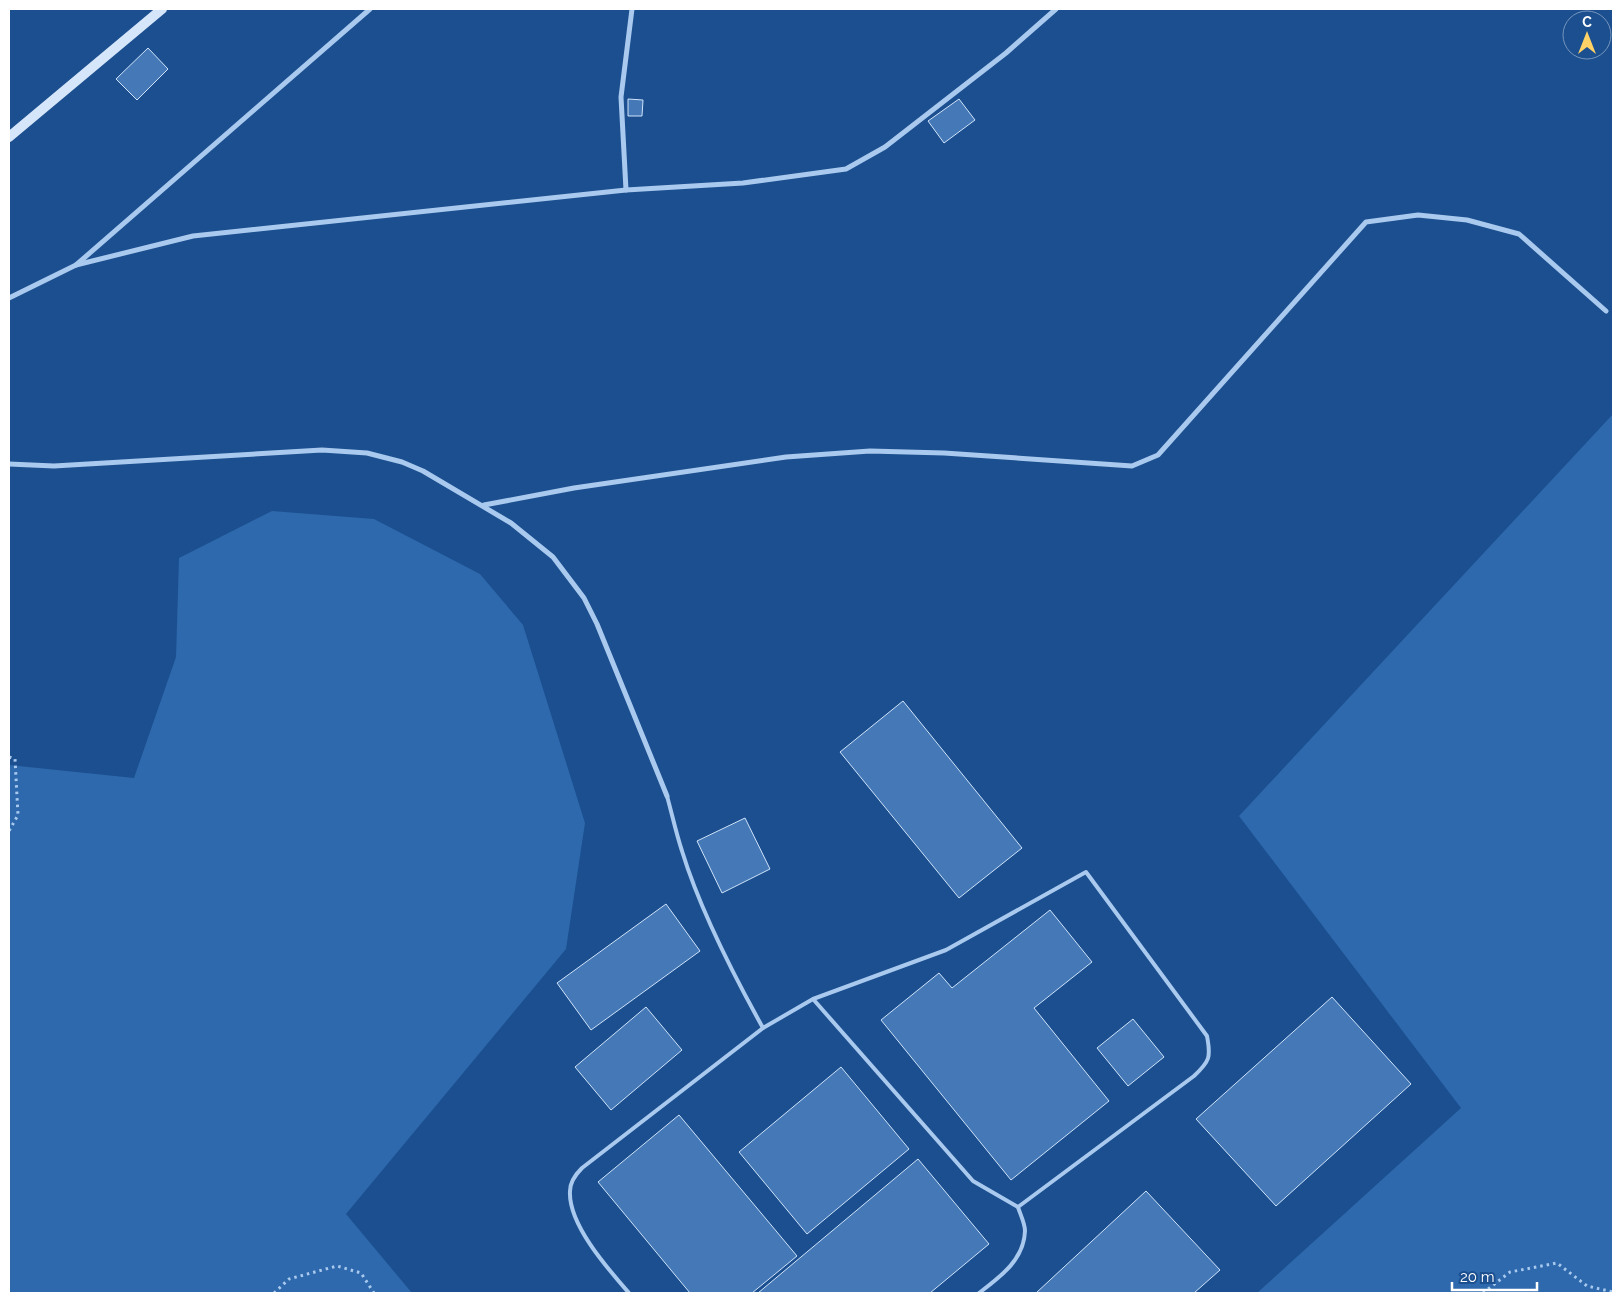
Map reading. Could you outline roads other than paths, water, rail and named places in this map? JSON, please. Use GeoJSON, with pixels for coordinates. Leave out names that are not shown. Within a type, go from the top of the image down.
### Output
{"type":"FeatureCollection","features":[{"type":"Feature","properties":{"kind":"main road"},"geometry":{"type":"LineString","coordinates":[[9,137],[162,9]]}},
{"type":"Feature","properties":{"kind":"street"},"geometry":{"type":"LineString","coordinates":[[76,265],[370,9]]}},
{"type":"Feature","properties":{"kind":"street"},"geometry":{"type":"LineString","coordinates":[[626,190],[621,97],[632,9]]}},
{"type":"Feature","properties":{"kind":"street"},"geometry":{"type":"LineString","coordinates":[[9,298],[76,265],[193,236],[626,190],[743,183],[846,170],[885,147],[1006,53],[1056,9]]}},
{"type":"Feature","properties":{"kind":"street"},"geometry":{"type":"LineString","coordinates":[[484,505],[574,488],[786,457],[870,451],[1132,466],[1158,455],[1366,222],[1418,215],[1466,220],[1519,234],[1606,311]]}},
{"type":"Feature","properties":{"kind":"street"},"geometry":{"type":"LineString","coordinates":[[9,464],[54,466],[322,450],[367,452],[422,470],[484,505],[536,541],[553,556],[584,598],[667,796]]}},
{"type":"Feature","properties":{"kind":"lane"},"geometry":{"type":"LineString","coordinates":[[667,796],[682,853],[699,895],[736,978],[763,1028]]}},
{"type":"Feature","properties":{"kind":"lane"},"geometry":{"type":"LineString","coordinates":[[629,1293],[583,1234],[573,1210],[570,1191],[574,1177],[582,1168],[763,1028],[813,999],[946,950],[1086,872],[1207,1036],[1210,1052],[1206,1064],[1194,1076],[1018,1207]]}},
{"type":"Feature","properties":{"kind":"lane"},"geometry":{"type":"LineString","coordinates":[[813,999],[973,1181],[1018,1207],[1025,1230],[1020,1251],[1004,1274],[979,1293]]}}]}
